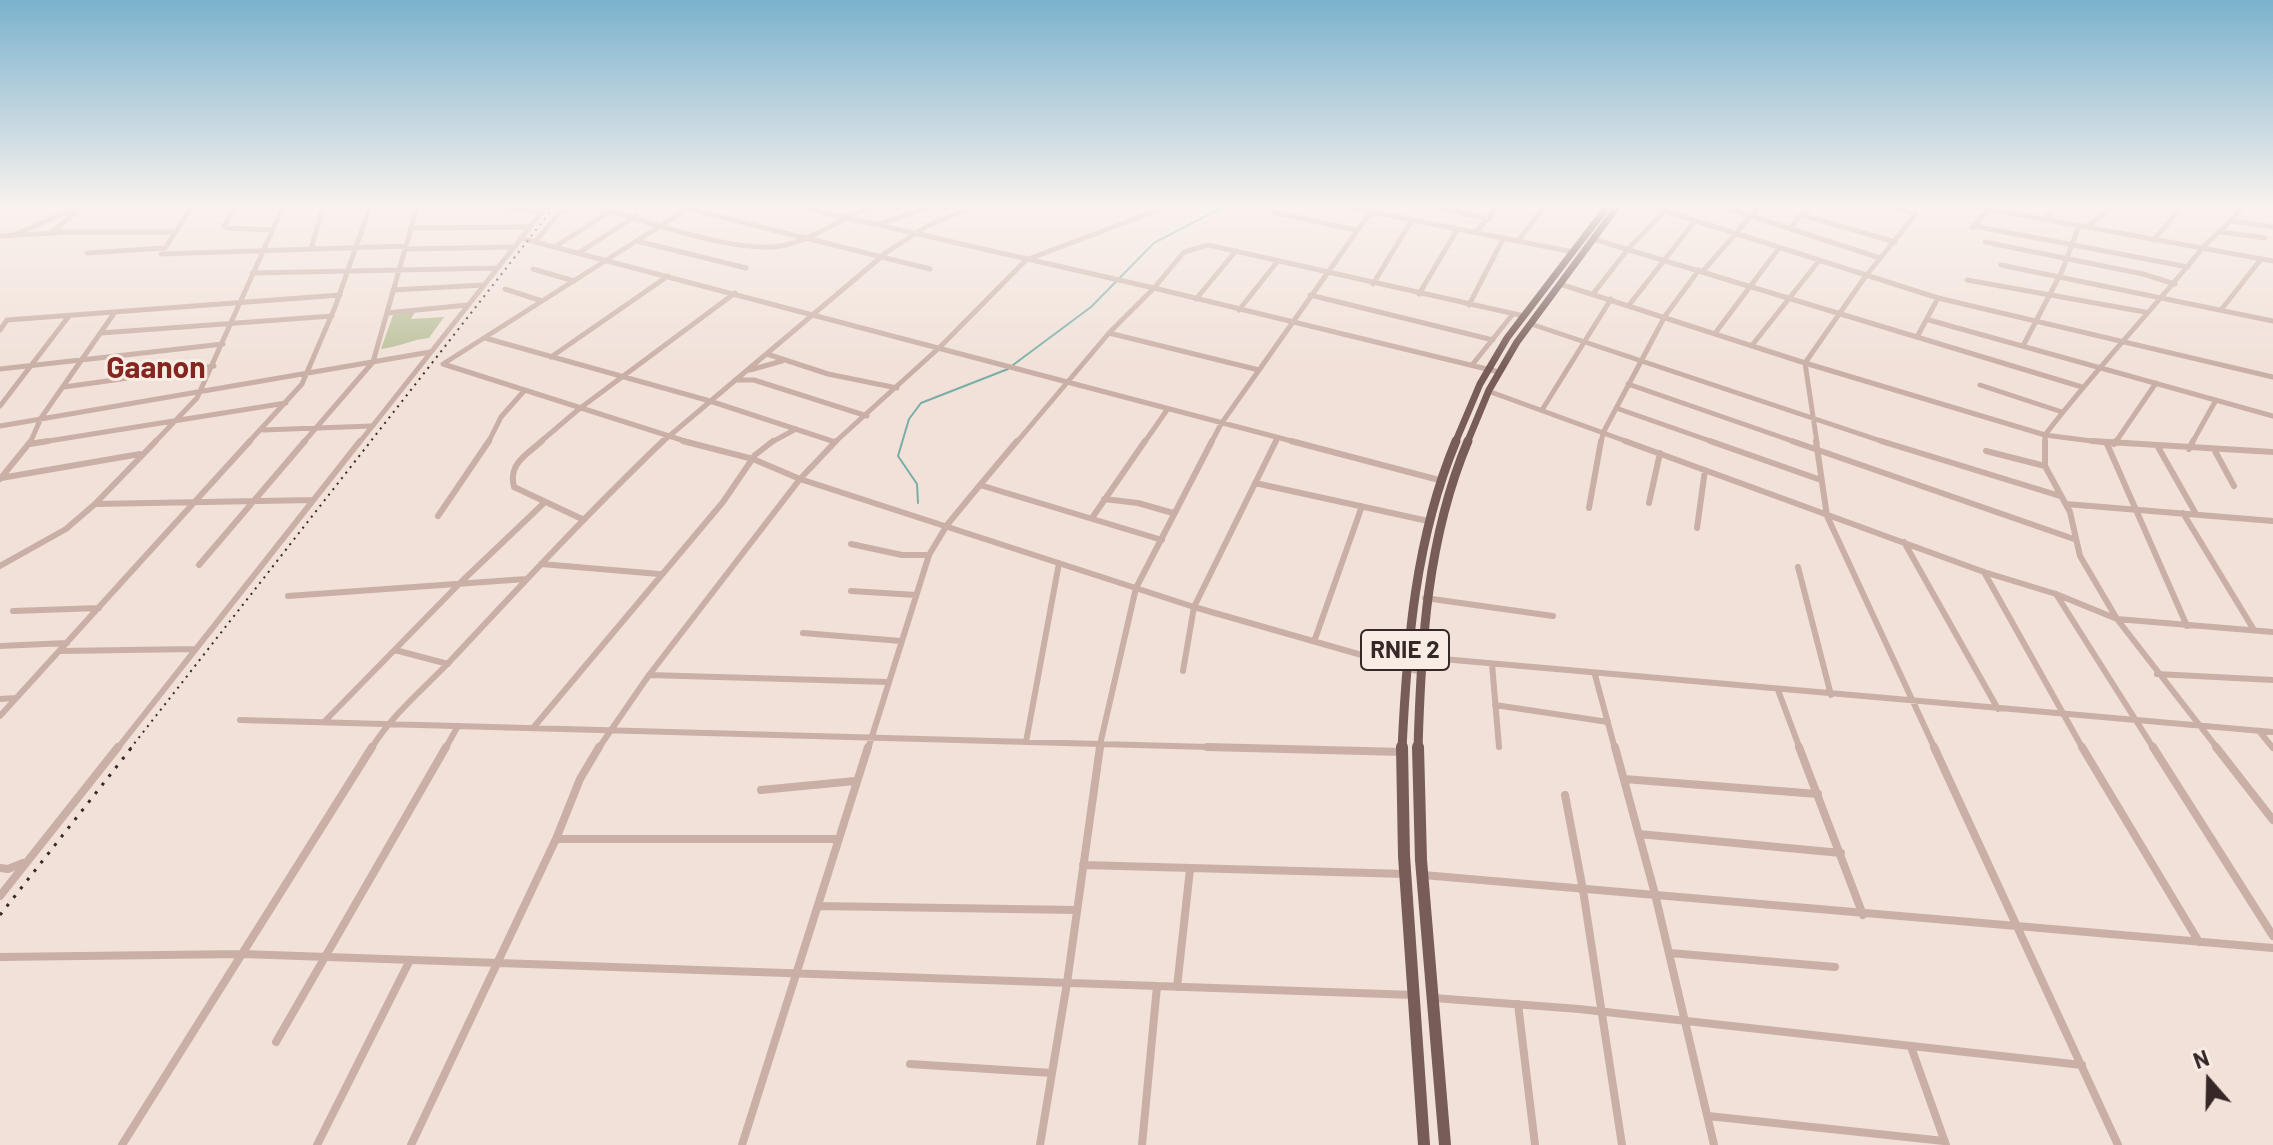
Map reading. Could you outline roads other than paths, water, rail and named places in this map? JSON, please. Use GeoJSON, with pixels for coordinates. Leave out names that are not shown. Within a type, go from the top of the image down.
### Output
{"type":"FeatureCollection","features":[{"type":"Feature","properties":{"kind":"main road","name":"RNIE 2"},"geometry":{"type":"LineString","coordinates":[[1424,1145],[1406,874],[1403,752],[1404,669],[1412,596],[1439,480],[1487,369],[1567,260]]}},
{"type":"Feature","properties":{"kind":"main road","name":"RNIE 2"},"geometry":{"type":"LineString","coordinates":[[1445,1145],[1423,875],[1420,658],[1425,598],[1453,474],[1488,391],[1523,318],[1560,284],[1577,260]]}},
{"type":"Feature","properties":{"kind":"street"},"geometry":{"type":"LineString","coordinates":[[0,566],[66,529],[176,422],[202,391],[258,260]]}},
{"type":"Feature","properties":{"kind":"street"},"geometry":{"type":"LineString","coordinates":[[0,716],[263,430],[310,373],[350,260]]}},
{"type":"Feature","properties":{"kind":"street"},"geometry":{"type":"LineString","coordinates":[[199,565],[373,362],[402,260]]}},
{"type":"Feature","properties":{"kind":"street"},"geometry":{"type":"LineString","coordinates":[[0,896],[503,260]]}},
{"type":"Feature","properties":{"kind":"street"},"geometry":{"type":"LineString","coordinates":[[606,260],[443,364],[667,437],[753,459],[800,479],[1194,607],[1315,639],[1421,672]]}},
{"type":"Feature","properties":{"kind":"street"},"geometry":{"type":"LineString","coordinates":[[613,260],[1439,480]]}},
{"type":"Feature","properties":{"kind":"street"},"geometry":{"type":"LineString","coordinates":[[715,260],[746,268]]}},
{"type":"Feature","properties":{"kind":"street"},"geometry":{"type":"LineString","coordinates":[[122,1145],[385,726],[448,664],[582,519],[667,437],[878,260]]}},
{"type":"Feature","properties":{"kind":"street"},"geometry":{"type":"LineString","coordinates":[[896,260],[930,269]]}},
{"type":"Feature","properties":{"kind":"street"},"geometry":{"type":"LineString","coordinates":[[411,1145],[556,839],[580,779],[609,730],[800,479],[835,442],[940,347],[1026,260]]}},
{"type":"Feature","properties":{"kind":"street"},"geometry":{"type":"LineString","coordinates":[[1028,260],[1499,372]]}},
{"type":"Feature","properties":{"kind":"street"},"geometry":{"type":"LineString","coordinates":[[742,1145],[800,974],[855,781],[929,555],[947,525],[1066,382],[1178,260]]}},
{"type":"Feature","properties":{"kind":"street"},"geometry":{"type":"LineString","coordinates":[[1196,299],[1228,260]]}},
{"type":"Feature","properties":{"kind":"street"},"geometry":{"type":"LineString","coordinates":[[1270,260],[1523,318],[1587,343],[1812,419],[1920,454],[1954,461],[2022,488],[2061,496]]}},
{"type":"Feature","properties":{"kind":"street"},"geometry":{"type":"LineString","coordinates":[[1040,1145],[1067,983],[1100,744],[1136,588],[1221,424],[1334,260]]}},
{"type":"Feature","properties":{"kind":"street"},"geometry":{"type":"LineString","coordinates":[[1373,284],[1387,260]]}},
{"type":"Feature","properties":{"kind":"street"},"geometry":{"type":"LineString","coordinates":[[1419,294],[1439,260]]}},
{"type":"Feature","properties":{"kind":"street"},"geometry":{"type":"LineString","coordinates":[[1469,305],[1492,260]]}},
{"type":"Feature","properties":{"kind":"street"},"geometry":{"type":"LineString","coordinates":[[1593,294],[1619,260]]}},
{"type":"Feature","properties":{"kind":"street"},"geometry":{"type":"LineString","coordinates":[[1629,305],[1661,260]]}},
{"type":"Feature","properties":{"kind":"street"},"geometry":{"type":"LineString","coordinates":[[1667,260],[2082,387]]}},
{"type":"Feature","properties":{"kind":"street"},"geometry":{"type":"LineString","coordinates":[[1589,508],[1603,433],[1665,316],[1710,260]]}},
{"type":"Feature","properties":{"kind":"street"},"geometry":{"type":"LineString","coordinates":[[1716,332],[1770,260]]}},
{"type":"Feature","properties":{"kind":"street"},"geometry":{"type":"LineString","coordinates":[[1814,260],[1938,298],[2273,377]]}},
{"type":"Feature","properties":{"kind":"street"},"geometry":{"type":"LineString","coordinates":[[1878,260],[1805,363],[1827,516],[2118,1145]]}},
{"type":"Feature","properties":{"kind":"street"},"geometry":{"type":"LineString","coordinates":[[2023,346],[2066,260]]}},
{"type":"Feature","properties":{"kind":"street"},"geometry":{"type":"LineString","coordinates":[[2073,260],[2175,284]]}},
{"type":"Feature","properties":{"kind":"street"},"geometry":{"type":"LineString","coordinates":[[2155,260],[2188,267]]}},
{"type":"Feature","properties":{"kind":"street"},"geometry":{"type":"LineString","coordinates":[[2193,260],[2175,284],[2145,312],[2126,341],[2082,387],[2045,435],[2045,466],[2066,504],[2076,530],[2074,539],[2080,556],[2117,619],[2273,820]]}},
{"type":"Feature","properties":{"kind":"street"},"geometry":{"type":"LineString","coordinates":[[2221,310],[2260,260]]}},
{"type":"Feature","properties":{"kind":"street"},"geometry":{"type":"LineString","coordinates":[[1239,310],[1277,262]]}},
{"type":"Feature","properties":{"kind":"street"},"geometry":{"type":"LineString","coordinates":[[1753,344],[1818,262]]}},
{"type":"Feature","properties":{"kind":"street"},"geometry":{"type":"LineString","coordinates":[[2001,265],[2272,319]]}},
{"type":"Feature","properties":{"kind":"street"},"geometry":{"type":"LineString","coordinates":[[252,273],[497,268]]}},
{"type":"Feature","properties":{"kind":"street"},"geometry":{"type":"LineString","coordinates":[[533,269],[574,281]]}},
{"type":"Feature","properties":{"kind":"street"},"geometry":{"type":"LineString","coordinates":[[551,357],[668,276]]}},
{"type":"Feature","properties":{"kind":"street"},"geometry":{"type":"LineString","coordinates":[[1967,280],[2145,312]]}},
{"type":"Feature","properties":{"kind":"street"},"geometry":{"type":"LineString","coordinates":[[1560,284],[1805,363],[2045,435],[2110,444],[2273,452]]}},
{"type":"Feature","properties":{"kind":"street"},"geometry":{"type":"LineString","coordinates":[[393,290],[483,285]]}},
{"type":"Feature","properties":{"kind":"street"},"geometry":{"type":"LineString","coordinates":[[505,289],[542,301]]}},
{"type":"Feature","properties":{"kind":"street"},"geometry":{"type":"LineString","coordinates":[[582,519],[514,487],[511,476],[515,464],[579,409],[735,293]]}},
{"type":"Feature","properties":{"kind":"street"},"geometry":{"type":"LineString","coordinates":[[0,330],[7,320],[340,295]]}},
{"type":"Feature","properties":{"kind":"street"},"geometry":{"type":"LineString","coordinates":[[1310,295],[1493,340]]}},
{"type":"Feature","properties":{"kind":"street"},"geometry":{"type":"LineString","coordinates":[[1917,337],[1929,320],[1938,298]]}},
{"type":"Feature","properties":{"kind":"street"},"geometry":{"type":"LineString","coordinates":[[1542,410],[1587,343],[1611,299]]}},
{"type":"Feature","properties":{"kind":"street"},"geometry":{"type":"LineString","coordinates":[[387,313],[467,305]]}},
{"type":"Feature","properties":{"kind":"street"},"geometry":{"type":"LineString","coordinates":[[1,478],[30,444],[41,418],[115,312]]}},
{"type":"Feature","properties":{"kind":"street"},"geometry":{"type":"LineString","coordinates":[[0,406],[69,316]]}},
{"type":"Feature","properties":{"kind":"street"},"geometry":{"type":"LineString","coordinates":[[101,333],[332,316]]}},
{"type":"Feature","properties":{"kind":"street"},"geometry":{"type":"LineString","coordinates":[[1472,365],[1493,340],[1523,318]]}},
{"type":"Feature","properties":{"kind":"street"},"geometry":{"type":"LineString","coordinates":[[1929,320],[2273,416]]}},
{"type":"Feature","properties":{"kind":"street"},"geometry":{"type":"LineString","coordinates":[[1109,333],[1259,370]]}},
{"type":"Feature","properties":{"kind":"street"},"geometry":{"type":"LineString","coordinates":[[485,338],[710,401],[835,442]]}},
{"type":"Feature","properties":{"kind":"street"},"geometry":{"type":"LineString","coordinates":[[0,369],[223,344]]}},
{"type":"Feature","properties":{"kind":"street"},"geometry":{"type":"LineString","coordinates":[[0,426],[430,352]]}},
{"type":"Feature","properties":{"kind":"street"},"geometry":{"type":"LineString","coordinates":[[767,354],[828,374],[897,388]]}},
{"type":"Feature","properties":{"kind":"street"},"geometry":{"type":"LineString","coordinates":[[745,371],[789,361]]}},
{"type":"Feature","properties":{"kind":"street"},"geometry":{"type":"LineString","coordinates":[[64,387],[214,366]]}},
{"type":"Feature","properties":{"kind":"street"},"geometry":{"type":"LineString","coordinates":[[735,380],[754,380],[867,416]]}},
{"type":"Feature","properties":{"kind":"street"},"geometry":{"type":"LineString","coordinates":[[2110,444],[2156,383]]}},
{"type":"Feature","properties":{"kind":"street"},"geometry":{"type":"LineString","coordinates":[[1628,384],[2074,539]]}},
{"type":"Feature","properties":{"kind":"street"},"geometry":{"type":"LineString","coordinates":[[1980,385],[2062,412]]}},
{"type":"Feature","properties":{"kind":"street"},"geometry":{"type":"LineString","coordinates":[[438,516],[494,434],[501,417],[524,391]]}},
{"type":"Feature","properties":{"kind":"street"},"geometry":{"type":"LineString","coordinates":[[1488,391],[1827,516],[2056,594],[2117,619],[2273,632]]}},
{"type":"Feature","properties":{"kind":"street"},"geometry":{"type":"LineString","coordinates":[[2189,449],[2216,400]]}},
{"type":"Feature","properties":{"kind":"street"},"geometry":{"type":"LineString","coordinates":[[30,444],[286,403]]}},
{"type":"Feature","properties":{"kind":"street"},"geometry":{"type":"LineString","coordinates":[[1616,408],[1821,480]]}},
{"type":"Feature","properties":{"kind":"street"},"geometry":{"type":"LineString","coordinates":[[1092,518],[1167,410]]}},
{"type":"Feature","properties":{"kind":"street"},"geometry":{"type":"LineString","coordinates":[[263,430],[371,426]]}},
{"type":"Feature","properties":{"kind":"street"},"geometry":{"type":"LineString","coordinates":[[533,728],[659,574],[723,502],[753,459],[778,436],[796,429]]}},
{"type":"Feature","properties":{"kind":"street"},"geometry":{"type":"LineString","coordinates":[[1183,671],[1194,607],[1277,439]]}},
{"type":"Feature","properties":{"kind":"street"},"geometry":{"type":"LineString","coordinates":[[2110,444],[2187,626]]}},
{"type":"Feature","properties":{"kind":"street"},"geometry":{"type":"LineString","coordinates":[[2158,447],[2196,514]]}},
{"type":"Feature","properties":{"kind":"street"},"geometry":{"type":"LineString","coordinates":[[1986,451],[2045,466]]}},
{"type":"Feature","properties":{"kind":"street"},"geometry":{"type":"LineString","coordinates":[[2215,451],[2234,486]]}},
{"type":"Feature","properties":{"kind":"street"},"geometry":{"type":"LineString","coordinates":[[1,478],[141,453]]}},
{"type":"Feature","properties":{"kind":"street"},"geometry":{"type":"LineString","coordinates":[[1649,503],[1660,453]]}},
{"type":"Feature","properties":{"kind":"street"},"geometry":{"type":"LineString","coordinates":[[1697,528],[1705,470]]}},
{"type":"Feature","properties":{"kind":"street"},"geometry":{"type":"LineString","coordinates":[[1255,483],[1428,521]]}},
{"type":"Feature","properties":{"kind":"street"},"geometry":{"type":"LineString","coordinates":[[980,485],[1162,540]]}},
{"type":"Feature","properties":{"kind":"street"},"geometry":{"type":"LineString","coordinates":[[1104,499],[1138,503],[1173,513]]}},
{"type":"Feature","properties":{"kind":"street"},"geometry":{"type":"LineString","coordinates":[[95,504],[313,500]]}},
{"type":"Feature","properties":{"kind":"street"},"geometry":{"type":"LineString","coordinates":[[324,722],[460,583],[545,502]]}},
{"type":"Feature","properties":{"kind":"street"},"geometry":{"type":"LineString","coordinates":[[2066,504],[2273,521]]}},
{"type":"Feature","properties":{"kind":"street"},"geometry":{"type":"LineString","coordinates":[[1315,639],[1362,506]]}},
{"type":"Feature","properties":{"kind":"street"},"geometry":{"type":"LineString","coordinates":[[2183,513],[2254,630]]}},
{"type":"Feature","properties":{"kind":"street"},"geometry":{"type":"LineString","coordinates":[[1904,542],[1998,709]]}},
{"type":"Feature","properties":{"kind":"street"},"geometry":{"type":"LineString","coordinates":[[851,544],[902,555],[929,555]]}},
{"type":"Feature","properties":{"kind":"street"},"geometry":{"type":"LineString","coordinates":[[1026,742],[1059,563]]}},
{"type":"Feature","properties":{"kind":"street"},"geometry":{"type":"LineString","coordinates":[[541,564],[659,574]]}},
{"type":"Feature","properties":{"kind":"street"},"geometry":{"type":"LineString","coordinates":[[1798,567],[1831,695]]}},
{"type":"Feature","properties":{"kind":"street"},"geometry":{"type":"LineString","coordinates":[[1984,572],[2063,715],[2199,942]]}},
{"type":"Feature","properties":{"kind":"street"},"geometry":{"type":"LineString","coordinates":[[288,596],[526,579]]}},
{"type":"Feature","properties":{"kind":"street"},"geometry":{"type":"LineString","coordinates":[[851,591],[916,595]]}},
{"type":"Feature","properties":{"kind":"street"},"geometry":{"type":"LineString","coordinates":[[2056,594],[2133,720],[2273,936]]}},
{"type":"Feature","properties":{"kind":"street"},"geometry":{"type":"LineString","coordinates":[[1425,598],[1553,616]]}},
{"type":"Feature","properties":{"kind":"street"},"geometry":{"type":"LineString","coordinates":[[13,611],[99,608]]}},
{"type":"Feature","properties":{"kind":"street"},"geometry":{"type":"LineString","coordinates":[[803,633],[901,641]]}},
{"type":"Feature","properties":{"kind":"street"},"geometry":{"type":"LineString","coordinates":[[0,646],[67,643]]}},
{"type":"Feature","properties":{"kind":"street"},"geometry":{"type":"LineString","coordinates":[[60,651],[195,649]]}},
{"type":"Feature","properties":{"kind":"street"},"geometry":{"type":"LineString","coordinates":[[395,650],[448,664]]}},
{"type":"Feature","properties":{"kind":"street"},"geometry":{"type":"LineString","coordinates":[[1405,655],[1595,675],[2273,732]]}},
{"type":"Feature","properties":{"kind":"street"},"geometry":{"type":"LineString","coordinates":[[1492,664],[1499,747]]}},
{"type":"Feature","properties":{"kind":"street"},"geometry":{"type":"LineString","coordinates":[[2157,674],[2273,680]]}},
{"type":"Feature","properties":{"kind":"street"},"geometry":{"type":"LineString","coordinates":[[649,675],[888,682]]}},
{"type":"Feature","properties":{"kind":"street"},"geometry":{"type":"LineString","coordinates":[[1595,675],[1670,953],[1714,1145]]}},
{"type":"Feature","properties":{"kind":"street"},"geometry":{"type":"LineString","coordinates":[[1778,690],[1863,915]]}},
{"type":"Feature","properties":{"kind":"street"},"geometry":{"type":"LineString","coordinates":[[0,699],[16,698]]}},
{"type":"Feature","properties":{"kind":"street"},"geometry":{"type":"LineString","coordinates":[[1495,705],[1608,722]]}},
{"type":"Feature","properties":{"kind":"street"},"geometry":{"type":"LineString","coordinates":[[240,720],[1403,752]]}},
{"type":"Feature","properties":{"kind":"street"},"geometry":{"type":"LineString","coordinates":[[276,1042],[458,726]]}},
{"type":"Feature","properties":{"kind":"street"},"geometry":{"type":"LineString","coordinates":[[2259,731],[2273,748]]}},
{"type":"Feature","properties":{"kind":"street"},"geometry":{"type":"LineString","coordinates":[[1624,779],[1818,794]]}},
{"type":"Feature","properties":{"kind":"street"},"geometry":{"type":"LineString","coordinates":[[761,790],[855,781]]}},
{"type":"Feature","properties":{"kind":"street"},"geometry":{"type":"LineString","coordinates":[[1565,795],[1583,890],[1622,1145]]}},
{"type":"Feature","properties":{"kind":"street"},"geometry":{"type":"LineString","coordinates":[[1639,834],[1841,853]]}},
{"type":"Feature","properties":{"kind":"street"},"geometry":{"type":"LineString","coordinates":[[556,839],[838,839]]}},
{"type":"Feature","properties":{"kind":"street"},"geometry":{"type":"LineString","coordinates":[[0,868],[8,869],[26,862]]}},
{"type":"Feature","properties":{"kind":"street"},"geometry":{"type":"LineString","coordinates":[[1083,865],[1406,874]]}},
{"type":"Feature","properties":{"kind":"street"},"geometry":{"type":"LineString","coordinates":[[1177,987],[1190,869]]}},
{"type":"Feature","properties":{"kind":"street"},"geometry":{"type":"LineString","coordinates":[[1423,875],[2273,948]]}},
{"type":"Feature","properties":{"kind":"street"},"geometry":{"type":"LineString","coordinates":[[818,906],[1077,910]]}},
{"type":"Feature","properties":{"kind":"street"},"geometry":{"type":"LineString","coordinates":[[1670,953],[1835,967]]}},
{"type":"Feature","properties":{"kind":"street"},"geometry":{"type":"LineString","coordinates":[[0,957],[242,954],[1414,995]]}},
{"type":"Feature","properties":{"kind":"street"},"geometry":{"type":"LineString","coordinates":[[317,1145],[410,960]]}},
{"type":"Feature","properties":{"kind":"street"},"geometry":{"type":"LineString","coordinates":[[1142,1145],[1157,986]]}},
{"type":"Feature","properties":{"kind":"street"},"geometry":{"type":"LineString","coordinates":[[1434,998],[1602,1012],[2082,1065]]}},
{"type":"Feature","properties":{"kind":"street"},"geometry":{"type":"LineString","coordinates":[[1518,1004],[1535,1145]]}},
{"type":"Feature","properties":{"kind":"street"},"geometry":{"type":"LineString","coordinates":[[1708,1116],[1945,1143],[1911,1046]]}},
{"type":"Feature","properties":{"kind":"street"},"geometry":{"type":"LineString","coordinates":[[910,1064],[1052,1073]]}},
{"type":"Feature","properties":{"kind":"waterway"},"geometry":{"type":"LineString","coordinates":[[1013,365],[1091,307],[1137,260]]}},
{"type":"Feature","properties":{"kind":"waterway"},"geometry":{"type":"LineString","coordinates":[[918,503],[917,484],[898,456],[909,419],[921,403],[1008,369]]}},
{"type":"Feature","properties":{"kind":"railway"},"geometry":{"type":"LineString","coordinates":[[130,749],[512,260]]}},
{"type":"Feature","properties":{"kind":"railway"},"geometry":{"type":"LineString","coordinates":[[0,915],[132,747]]}},
{"type":"Feature","properties":{"kind":"district","name":"Gaanon"},"geometry":{"type":"Point","coordinates":[156,368]}}]}
